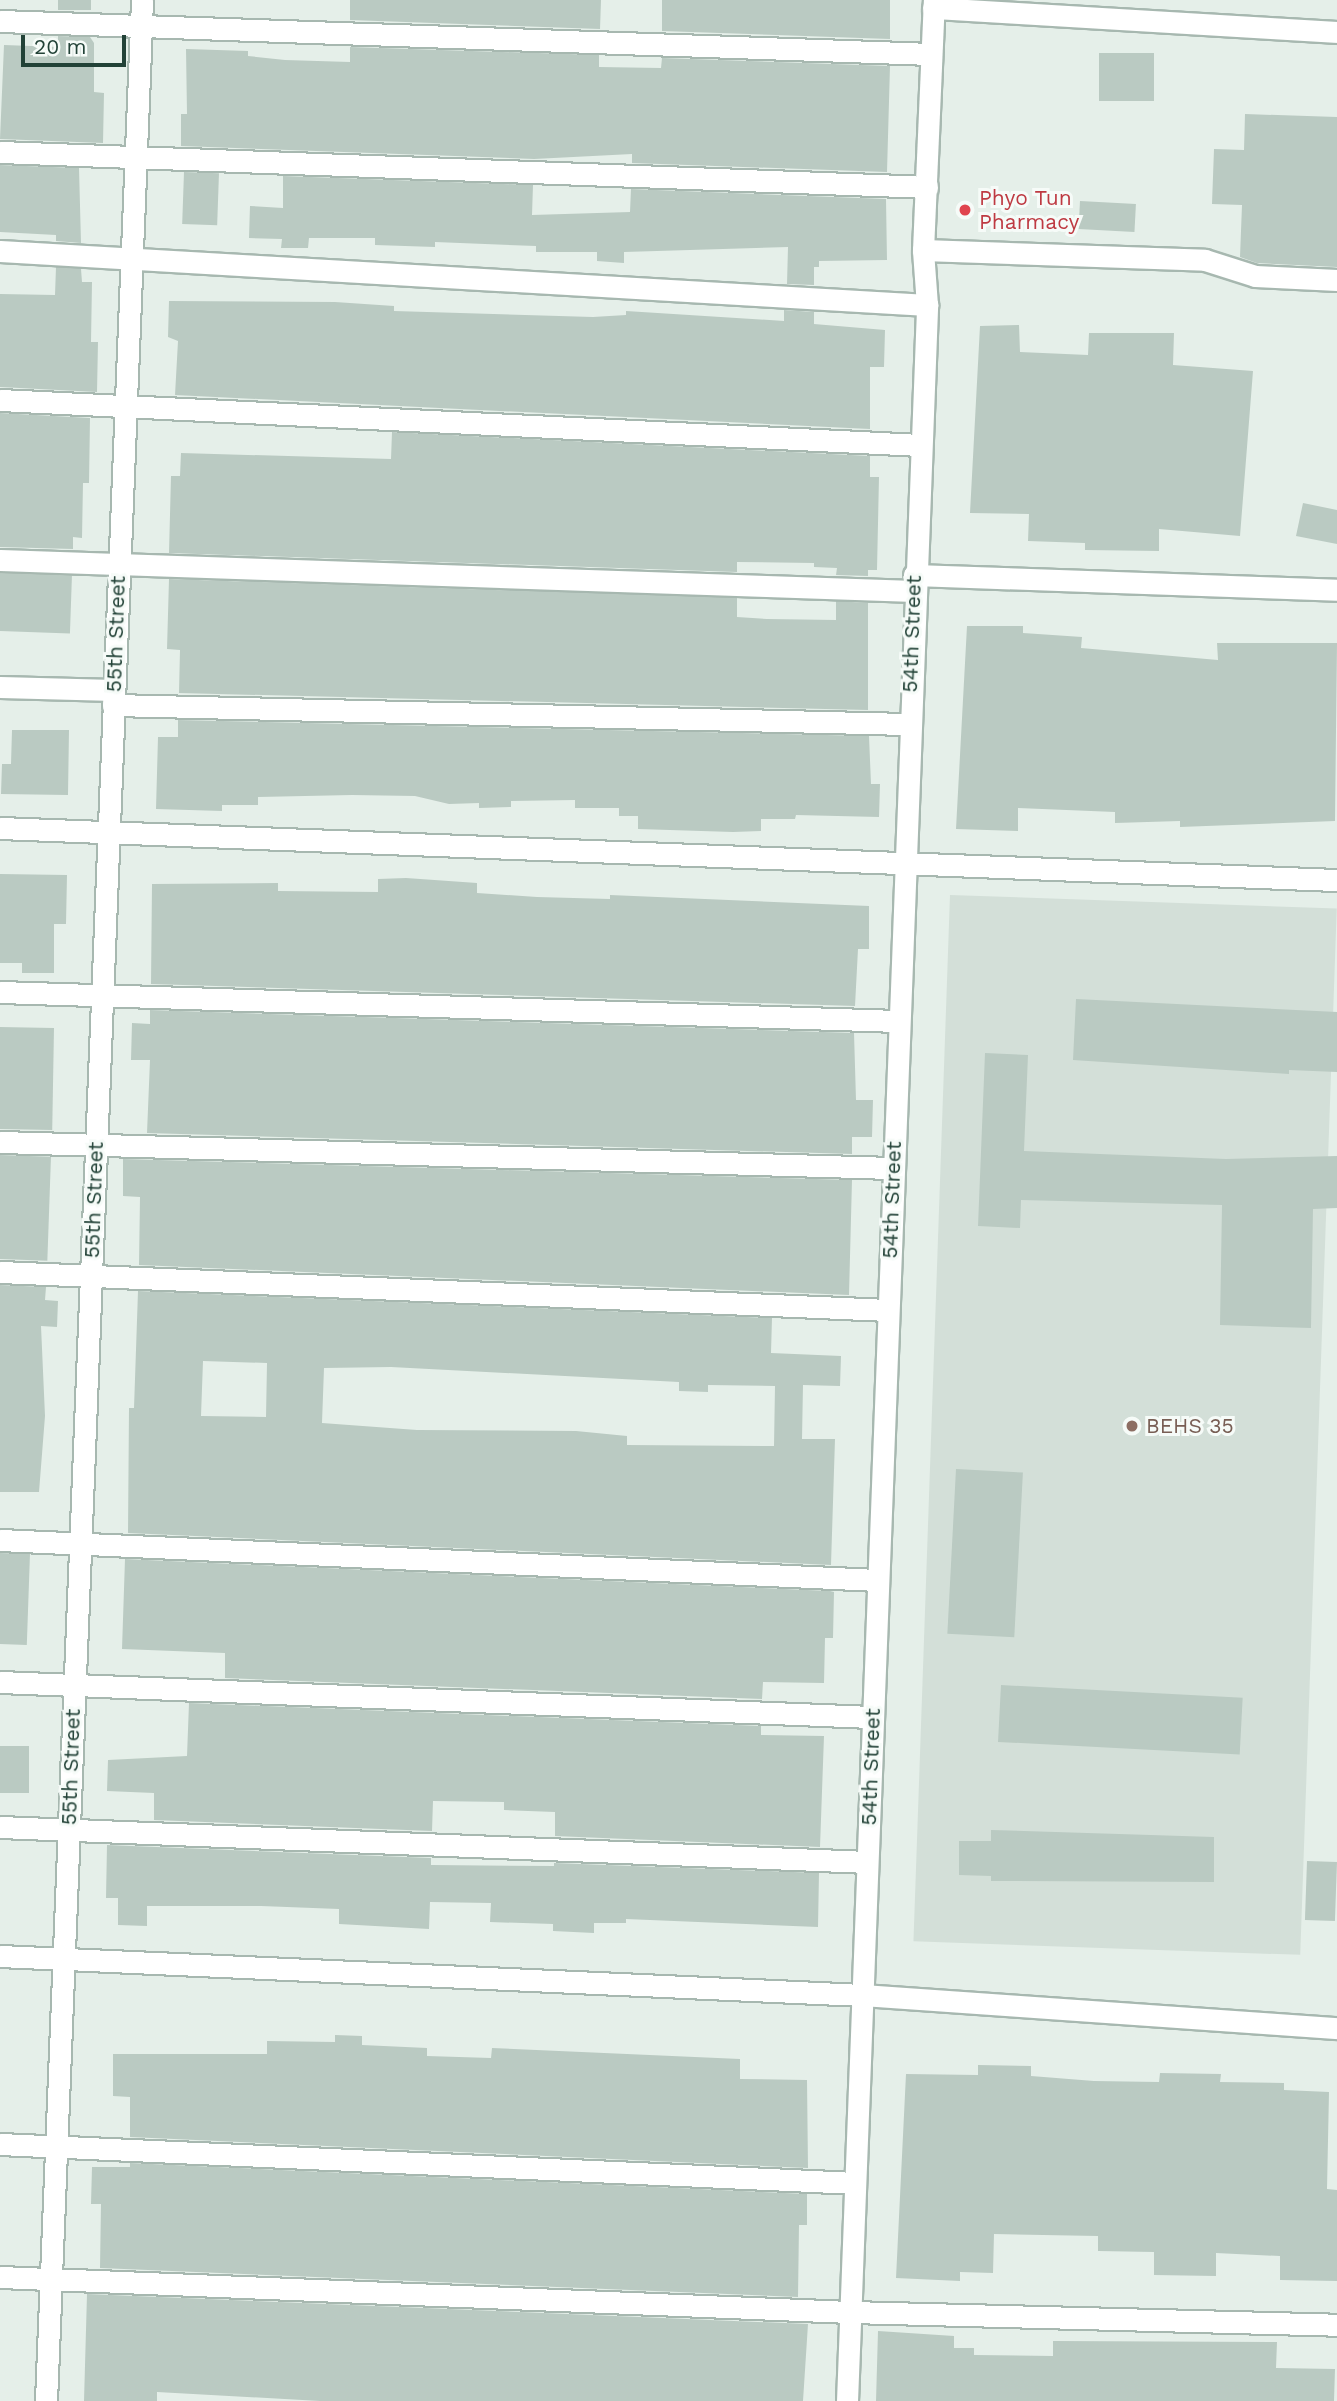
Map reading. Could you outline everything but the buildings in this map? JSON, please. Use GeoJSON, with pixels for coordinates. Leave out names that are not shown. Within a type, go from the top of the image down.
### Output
{"type":"FeatureCollection","features":[{"type":"Feature","properties":{"kind":"street","name":"55th Street"},"geometry":{"type":"LineString","coordinates":[[46,2401],[142,0]]}},
{"type":"Feature","properties":{"kind":"street"},"geometry":{"type":"LineString","coordinates":[[933,4],[1337,32]]}},
{"type":"Feature","properties":{"kind":"street","name":"54th Street"},"geometry":{"type":"LineString","coordinates":[[847,2401],[914,575],[927,304],[923,250],[933,4]]}},
{"type":"Feature","properties":{"kind":"street"},"geometry":{"type":"LineString","coordinates":[[0,21],[930,54]]}},
{"type":"Feature","properties":{"kind":"street"},"geometry":{"type":"LineString","coordinates":[[0,152],[134,161],[927,187]]}},
{"type":"Feature","properties":{"kind":"street"},"geometry":{"type":"LineString","coordinates":[[923,250],[1205,260],[1255,276],[1337,280]]}},
{"type":"Feature","properties":{"kind":"street"},"geometry":{"type":"LineString","coordinates":[[0,251],[131,256],[927,304]]}},
{"type":"Feature","properties":{"kind":"street"},"geometry":{"type":"LineString","coordinates":[[0,400],[919,445]]}},
{"type":"Feature","properties":{"kind":"street"},"geometry":{"type":"LineString","coordinates":[[0,560],[914,591],[914,575],[1337,590]]}},
{"type":"Feature","properties":{"kind":"street"},"geometry":{"type":"LineString","coordinates":[[0,687],[114,690],[113,705],[909,724]]}},
{"type":"Feature","properties":{"kind":"street"},"geometry":{"type":"LineString","coordinates":[[0,828],[108,835],[1337,880]]}},
{"type":"Feature","properties":{"kind":"street"},"geometry":{"type":"LineString","coordinates":[[0,992],[899,1021]]}},
{"type":"Feature","properties":{"kind":"street"},"geometry":{"type":"LineString","coordinates":[[0,1142],[893,1168]]}},
{"type":"Feature","properties":{"kind":"street"},"geometry":{"type":"LineString","coordinates":[[0,1272],[888,1310]]}},
{"type":"Feature","properties":{"kind":"street"},"geometry":{"type":"LineString","coordinates":[[0,1540],[878,1580]]}},
{"type":"Feature","properties":{"kind":"street"},"geometry":{"type":"LineString","coordinates":[[0,1682],[873,1717]]}},
{"type":"Feature","properties":{"kind":"street"},"geometry":{"type":"LineString","coordinates":[[0,1827],[867,1862]]}},
{"type":"Feature","properties":{"kind":"street"},"geometry":{"type":"LineString","coordinates":[[0,1956],[862,1995],[1337,2028]]}},
{"type":"Feature","properties":{"kind":"street"},"geometry":{"type":"LineString","coordinates":[[0,2144],[855,2183]]}},
{"type":"Feature","properties":{"kind":"street"},"geometry":{"type":"LineString","coordinates":[[0,2277],[850,2312],[1337,2325]]}},
{"type":"Feature","properties":{"kind":"shaded area","name":"BEHS 35"},"geometry":{"type":"Polygon","coordinates":[[[950,895],[1337,909],[1300,1955],[913,1941],[950,895]]]}},
{"type":"Feature","properties":{"kind":"place","name":"Phyo Tun Pharmacy"},"geometry":{"type":"Point","coordinates":[965,210]}},
{"type":"Feature","properties":{"kind":"place","name":"BEHS 35"},"geometry":{"type":"Point","coordinates":[1132,1426]}}]}
